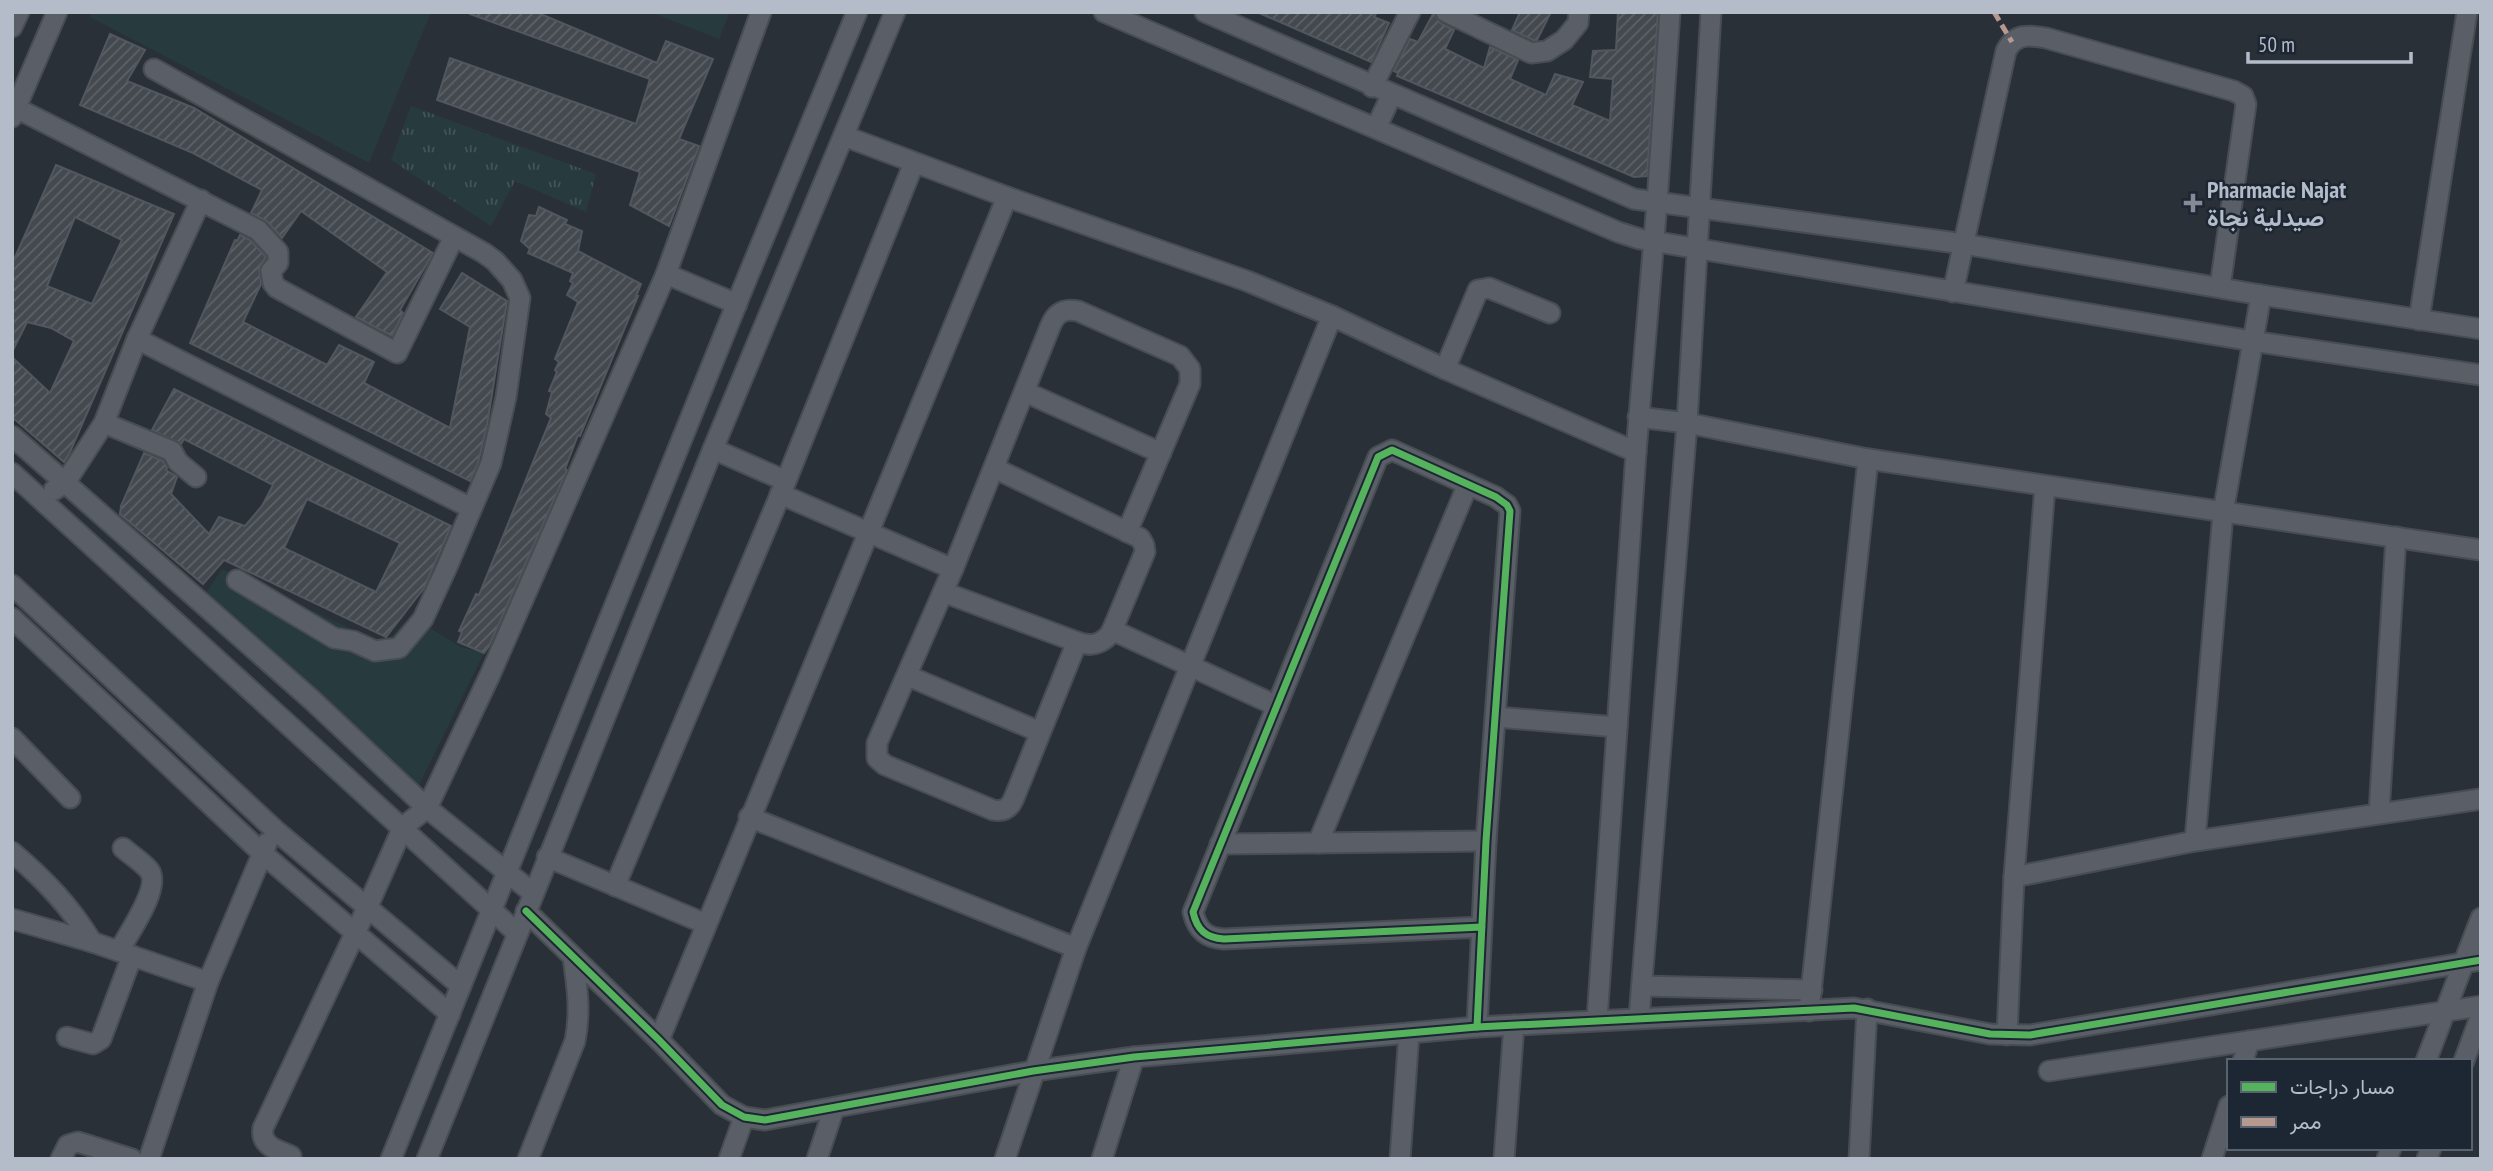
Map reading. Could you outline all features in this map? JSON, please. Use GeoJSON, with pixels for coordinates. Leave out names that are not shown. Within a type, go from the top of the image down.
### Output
{"type":"FeatureCollection","features":[{"type":"Feature","properties":{"kind":"street"},"geometry":{"type":"LineString","coordinates":[[57,12],[14,110],[258,230],[278,252],[278,263],[271,271],[272,283],[353,332],[363,333],[366,338],[397,353],[454,237]]}},
{"type":"Feature","properties":{"kind":"street"},"geometry":{"type":"LineString","coordinates":[[290,1156],[268,1145],[264,1140],[263,1128],[368,908],[403,827],[427,808],[490,675],[666,274],[761,12]]}},
{"type":"Feature","properties":{"kind":"street"},"geometry":{"type":"LineString","coordinates":[[391,1159],[736,304],[857,12]]}},
{"type":"Feature","properties":{"kind":"street"},"geometry":{"type":"LineString","coordinates":[[427,1159],[713,449],[895,12]]}},
{"type":"Feature","properties":{"kind":"street"},"geometry":{"type":"LineString","coordinates":[[1104,12],[1130,18],[1618,232],[1653,242],[2252,341],[2481,375]]}},
{"type":"Feature","properties":{"kind":"street"},"geometry":{"type":"LineString","coordinates":[[1372,86],[1410,12]]}},
{"type":"Feature","properties":{"kind":"street"},"geometry":{"type":"LineString","coordinates":[[1446,12],[1531,53],[1547,51],[1564,40],[1578,23],[1579,12]]}},
{"type":"Feature","properties":{"kind":"street"},"geometry":{"type":"LineString","coordinates":[[1597,1020],[1636,452],[1670,12]]}},
{"type":"Feature","properties":{"kind":"street"},"geometry":{"type":"LineString","coordinates":[[1639,1018],[1687,423],[1711,12]]}},
{"type":"Feature","properties":{"kind":"street"},"geometry":{"type":"LineString","coordinates":[[2420,320],[2467,12]]}},
{"type":"Feature","properties":{"kind":"street"},"geometry":{"type":"LineString","coordinates":[[1213,14],[1624,196],[1657,203],[1964,244],[2261,295],[2481,329]]}},
{"type":"Feature","properties":{"kind":"street"},"geometry":{"type":"LineString","coordinates":[[1953,292],[2006,51],[2012,42],[2021,36],[2034,36],[2244,96],[2246,104],[2220,287]]}},
{"type":"Feature","properties":{"kind":"street"},"geometry":{"type":"LineString","coordinates":[[154,69],[495,261],[512,280],[520,298],[506,397],[491,463],[423,619],[399,648],[375,651],[353,641],[334,638],[237,580]]}},
{"type":"Feature","properties":{"kind":"street"},"geometry":{"type":"LineString","coordinates":[[1376,128],[1392,94]]}},
{"type":"Feature","properties":{"kind":"street"},"geometry":{"type":"LineString","coordinates":[[844,136],[1007,197],[1247,281],[1332,316],[1444,369],[1636,452]]}},
{"type":"Feature","properties":{"kind":"street"},"geometry":{"type":"LineString","coordinates":[[615,886],[783,487],[914,163]]}},
{"type":"Feature","properties":{"kind":"street"},"geometry":{"type":"LineString","coordinates":[[659,1040],[1007,197]]}},
{"type":"Feature","properties":{"kind":"street"},"geometry":{"type":"LineString","coordinates":[[40,498],[65,484],[104,423],[137,339],[201,200]]}},
{"type":"Feature","properties":{"kind":"street"},"geometry":{"type":"LineString","coordinates":[[666,274],[736,304]]}},
{"type":"Feature","properties":{"kind":"street"},"geometry":{"type":"LineString","coordinates":[[736,304],[762,287],[775,300]]}},
{"type":"Feature","properties":{"kind":"street"},"geometry":{"type":"LineString","coordinates":[[1444,369],[1478,290],[1489,288],[1550,313]]}},
{"type":"Feature","properties":{"kind":"street"},"geometry":{"type":"LineString","coordinates":[[2195,841],[2223,513],[2261,295]]}},
{"type":"Feature","properties":{"kind":"street"},"geometry":{"type":"LineString","coordinates":[[736,304],[742,335],[761,335]]}},
{"type":"Feature","properties":{"kind":"street"},"geometry":{"type":"LineString","coordinates":[[1077,642],[1012,803],[1004,810],[993,810],[885,765],[877,758],[876,748],[953,569],[1053,320],[1063,311],[1078,311],[1173,353],[1186,362],[1191,376],[1190,384],[1127,532]]}},
{"type":"Feature","properties":{"kind":"street"},"geometry":{"type":"LineString","coordinates":[[1005,1159],[1076,948],[1332,316]]}},
{"type":"Feature","properties":{"kind":"street"},"geometry":{"type":"LineString","coordinates":[[137,339],[471,508]]}},
{"type":"Feature","properties":{"kind":"street"},"geometry":{"type":"LineString","coordinates":[[1025,392],[1161,453]]}},
{"type":"Feature","properties":{"kind":"street"},"geometry":{"type":"LineString","coordinates":[[1639,417],[1687,423],[1867,459],[2481,550]]}},
{"type":"Feature","properties":{"kind":"street"},"geometry":{"type":"LineString","coordinates":[[104,423],[172,451],[178,461],[196,477]]}},
{"type":"Feature","properties":{"kind":"street"},"geometry":{"type":"LineString","coordinates":[[12,436],[312,700],[427,808],[508,871],[573,957],[722,1105],[744,1117],[765,1120],[1033,1071],[1135,1058],[1477,1027],[1867,1009],[1974,1031],[2007,1035],[2052,1032],[2472,961]]}},
{"type":"Feature","properties":{"kind":"street"},"geometry":{"type":"LineString","coordinates":[[713,449],[868,532],[953,569]]}},
{"type":"Feature","properties":{"kind":"street"},"geometry":{"type":"LineString","coordinates":[[1477,1027],[1482,927],[1486,842],[1510,511],[1502,500],[1397,451],[1387,451],[1378,457],[1193,912],[1200,929],[1215,939],[1482,927]]}},
{"type":"Feature","properties":{"kind":"street"},"geometry":{"type":"LineString","coordinates":[[1810,1011],[1867,459]]}},
{"type":"Feature","properties":{"kind":"street"},"geometry":{"type":"LineString","coordinates":[[943,592],[1077,642],[1092,645],[1106,639],[1112,630],[1145,552],[1140,538],[994,468]]}},
{"type":"Feature","properties":{"kind":"street"},"geometry":{"type":"LineString","coordinates":[[12,473],[517,933]]}},
{"type":"Feature","properties":{"kind":"street"},"geometry":{"type":"LineString","coordinates":[[1318,843],[1468,484]]}},
{"type":"Feature","properties":{"kind":"street"},"geometry":{"type":"LineString","coordinates":[[2007,1035],[2014,877],[2045,486]]}},
{"type":"Feature","properties":{"kind":"street"},"geometry":{"type":"LineString","coordinates":[[2379,813],[2396,537]]}},
{"type":"Feature","properties":{"kind":"street"},"geometry":{"type":"LineString","coordinates":[[12,585],[275,830],[461,986]]}},
{"type":"Feature","properties":{"kind":"street"},"geometry":{"type":"LineString","coordinates":[[12,618],[261,852],[450,1014]]}},
{"type":"Feature","properties":{"kind":"street"},"geometry":{"type":"LineString","coordinates":[[1112,630],[1277,706]]}},
{"type":"Feature","properties":{"kind":"street"},"geometry":{"type":"LineString","coordinates":[[908,676],[1040,732]]}},
{"type":"Feature","properties":{"kind":"street"},"geometry":{"type":"LineString","coordinates":[[293,727],[312,700]]}},
{"type":"Feature","properties":{"kind":"street"},"geometry":{"type":"LineString","coordinates":[[1496,717],[1617,727]]}},
{"type":"Feature","properties":{"kind":"street"},"geometry":{"type":"LineString","coordinates":[[12,737],[70,798]]}},
{"type":"Feature","properties":{"kind":"street"},"geometry":{"type":"LineString","coordinates":[[2014,877],[2195,841],[2481,799]]}},
{"type":"Feature","properties":{"kind":"street"},"geometry":{"type":"LineString","coordinates":[[750,817],[1076,948]]}},
{"type":"Feature","properties":{"kind":"street"},"geometry":{"type":"LineString","coordinates":[[149,1159],[208,982],[261,852],[275,830]]}},
{"type":"Feature","properties":{"kind":"street"},"geometry":{"type":"LineString","coordinates":[[1220,844],[1486,842]]}},
{"type":"Feature","properties":{"kind":"street"},"geometry":{"type":"LineString","coordinates":[[67,1037],[93,1044],[101,1040],[125,953],[150,894],[153,883],[149,870],[123,848]]}},
{"type":"Feature","properties":{"kind":"street"},"geometry":{"type":"LineString","coordinates":[[12,852],[52,887],[74,913],[92,942]]}},
{"type":"Feature","properties":{"kind":"street"},"geometry":{"type":"LineString","coordinates":[[547,857],[706,924]]}},
{"type":"Feature","properties":{"kind":"street"},"geometry":{"type":"LineString","coordinates":[[2427,1059],[2445,1011],[2472,961],[2481,918]]}},
{"type":"Feature","properties":{"kind":"street"},"geometry":{"type":"LineString","coordinates":[[12,919],[92,942],[208,982]]}},
{"type":"Feature","properties":{"kind":"street"},"geometry":{"type":"LineString","coordinates":[[528,1159],[572,1048],[578,1026],[579,995],[573,957]]}},
{"type":"Feature","properties":{"kind":"street"},"geometry":{"type":"LineString","coordinates":[[1642,986],[1812,990]]}},
{"type":"Feature","properties":{"kind":"street"},"geometry":{"type":"LineString","coordinates":[[2049,1071],[2481,1006]]}},
{"type":"Feature","properties":{"kind":"street"},"geometry":{"type":"LineString","coordinates":[[1859,1159],[1867,1009]]}},
{"type":"Feature","properties":{"kind":"street"},"geometry":{"type":"LineString","coordinates":[[2465,1059],[2481,1015]]}},
{"type":"Feature","properties":{"kind":"street"},"geometry":{"type":"LineString","coordinates":[[1504,1159],[1514,1025]]}},
{"type":"Feature","properties":{"kind":"street"},"geometry":{"type":"LineString","coordinates":[[1400,1159],[1409,1032]]}},
{"type":"Feature","properties":{"kind":"street"},"geometry":{"type":"LineString","coordinates":[[2244,1059],[2249,1041]]}},
{"type":"Feature","properties":{"kind":"street"},"geometry":{"type":"LineString","coordinates":[[1102,1159],[1135,1058]]}},
{"type":"Feature","properties":{"kind":"street"},"geometry":{"type":"LineString","coordinates":[[817,1159],[834,1108]]}},
{"type":"Feature","properties":{"kind":"street"},"geometry":{"type":"LineString","coordinates":[[2213,1159],[2227,1113]]}},
{"type":"Feature","properties":{"kind":"street"},"geometry":{"type":"LineString","coordinates":[[729,1159],[744,1117]]}},
{"type":"Feature","properties":{"kind":"street"},"geometry":{"type":"LineString","coordinates":[[61,1159],[68,1145],[78,1142],[132,1159]]}},
{"type":"Feature","properties":{"kind":"green space"},"geometry":{"type":"Polygon","coordinates":[[[92,12],[431,12],[369,163],[90,17],[92,12]]]}},
{"type":"Feature","properties":{"kind":"green space"},"geometry":{"type":"Polygon","coordinates":[[[650,12],[730,12],[719,39],[650,12]]]}},
{"type":"Feature","properties":{"kind":"green space"},"geometry":{"type":"Polygon","coordinates":[[[411,106],[596,174],[586,212],[515,181],[491,226],[391,160],[411,106]]]}},
{"type":"Feature","properties":{"kind":"green space"},"geometry":{"type":"Polygon","coordinates":[[[222,569],[384,644],[411,616],[461,647],[484,653],[417,789],[203,597],[222,569]]]}},
{"type":"Feature","properties":{"kind":"building"},"geometry":{"type":"Polygon","coordinates":[[[470,12],[536,12],[657,63],[666,41],[713,59],[679,139],[699,146],[669,226],[630,205],[640,172],[437,100],[450,58],[636,124],[650,79],[470,12]]]}},
{"type":"Feature","properties":{"kind":"building"},"geometry":{"type":"Polygon","coordinates":[[[1257,12],[1377,12],[1374,17],[1389,23],[1371,62],[1257,12]]]}},
{"type":"Feature","properties":{"kind":"building"},"geometry":{"type":"Polygon","coordinates":[[[1434,12],[1440,23],[1454,30],[1445,49],[1484,68],[1490,47],[1518,60],[1510,79],[1546,95],[1555,74],[1583,82],[1572,105],[1610,121],[1613,79],[1590,77],[1593,51],[1616,50],[1618,12],[1658,12],[1647,176],[1634,177],[1397,76],[1398,73],[1394,71],[1410,39],[1418,42],[1434,12]]]}},
{"type":"Feature","properties":{"kind":"building"},"geometry":{"type":"Polygon","coordinates":[[[1520,12],[1551,12],[1537,40],[1512,30],[1520,12]]]}},
{"type":"Feature","properties":{"kind":"building"},"geometry":{"type":"Polygon","coordinates":[[[110,34],[145,50],[127,81],[194,108],[433,253],[400,310],[403,313],[392,336],[356,317],[387,272],[301,211],[282,238],[267,221],[251,213],[262,190],[193,153],[80,105],[110,34]]]}},
{"type":"Feature","properties":{"kind":"building"},"geometry":{"type":"Polygon","coordinates":[[[56,165],[174,214],[64,462],[12,417],[12,357],[50,393],[74,341],[51,328],[27,322],[12,352],[12,264],[56,165]],[[75,217],[47,286],[92,304],[122,240],[75,217]]]}},
{"type":"Feature","properties":{"kind":"building"},"geometry":{"type":"Polygon","coordinates":[[[539,207],[567,220],[565,224],[582,231],[578,251],[641,284],[580,436],[578,435],[565,469],[567,470],[484,653],[458,642],[462,632],[459,631],[476,594],[479,595],[551,418],[546,414],[552,392],[549,391],[559,362],[555,359],[578,302],[567,295],[573,283],[570,281],[573,273],[528,253],[530,249],[521,241],[529,215],[536,216],[539,207]]]}},
{"type":"Feature","properties":{"kind":"building"},"geometry":{"type":"Polygon","coordinates":[[[240,235],[250,240],[266,257],[259,268],[261,284],[243,322],[327,365],[339,345],[374,362],[364,383],[450,428],[470,327],[440,309],[462,273],[507,301],[487,425],[478,463],[470,481],[190,343],[235,240],[237,241],[240,235]]]}},
{"type":"Feature","properties":{"kind":"building"},"geometry":{"type":"Polygon","coordinates":[[[174,389],[451,526],[424,588],[386,637],[224,560],[203,584],[120,514],[144,453],[163,461],[166,470],[177,477],[171,494],[209,534],[219,517],[245,526],[262,506],[273,485],[184,439],[181,444],[152,430],[174,389]],[[307,499],[284,548],[376,592],[400,543],[307,499]]]}},
{"type":"Feature","properties":{"kind":"marked path"},"geometry":{"type":"LineString","coordinates":[[1994,12],[2012,42]]}},
{"type":"Feature","properties":{"kind":"cycle path"},"geometry":{"type":"LineString","coordinates":[[1477,1027],[1486,841],[1510,511],[1507,505],[1496,497],[1392,450],[1378,457],[1193,912],[1203,932],[1224,939],[1482,927]]}},
{"type":"Feature","properties":{"kind":"cycle path"},"geometry":{"type":"LineString","coordinates":[[526,911],[722,1105],[744,1117],[765,1120],[1033,1071],[1134,1057],[1477,1027],[1854,1008],[1990,1034],[2030,1035],[2481,960]]}},
{"type":"Feature","properties":{"kind":"place","name":"Pharmacie Najat صيدلية نجاة"},"geometry":{"type":"Point","coordinates":[2193,203]}}]}
